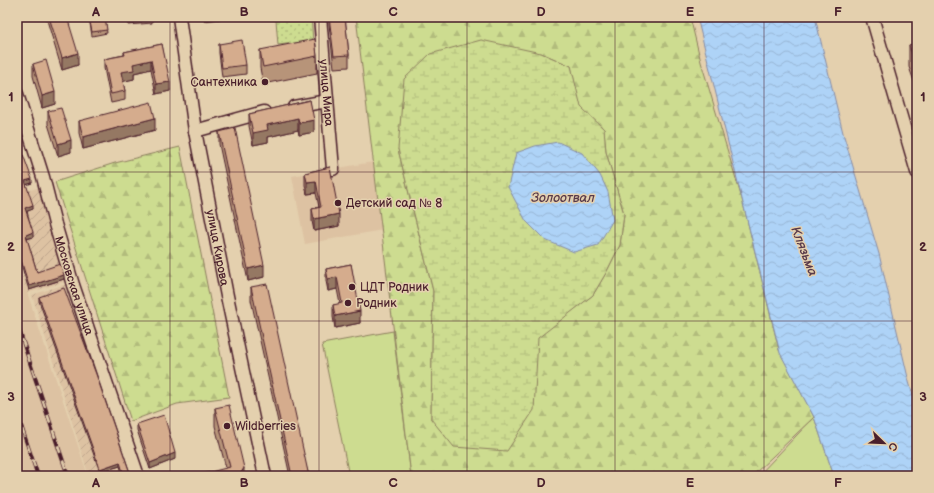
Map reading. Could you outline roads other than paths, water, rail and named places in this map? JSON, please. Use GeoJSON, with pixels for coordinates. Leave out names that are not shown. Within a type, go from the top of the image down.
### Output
{"type":"FeatureCollection","features":[{"type":"Feature","properties":{"kind":"street","name":"улица Кирова"},"geometry":{"type":"LineString","coordinates":[[179,17],[195,131],[227,296],[265,476]]}},
{"type":"Feature","properties":{"kind":"street","name":"улица Мира"},"geometry":{"type":"LineString","coordinates":[[320,17],[333,169]]}},
{"type":"Feature","properties":{"kind":"street"},"geometry":{"type":"LineString","coordinates":[[872,17],[917,172]]}},
{"type":"Feature","properties":{"kind":"street","name":"Московская улица"},"geometry":{"type":"LineString","coordinates":[[17,94],[43,177],[72,285],[138,476]]}},
{"type":"Feature","properties":{"kind":"street"},"geometry":{"type":"LineString","coordinates":[[195,131],[252,115],[326,101]]}},
{"type":"Feature","properties":{"kind":"water","name":"Клязьма"},"geometry":{"type":"Polygon","coordinates":[[[697,17],[815,17],[843,133],[879,254],[909,382],[917,409],[917,476],[834,476],[814,417],[780,353],[697,17]]]}},
{"type":"Feature","properties":{"kind":"water","name":"Золоотвал"},"geometry":{"type":"Polygon","coordinates":[[[558,142],[582,153],[600,175],[608,192],[613,220],[598,245],[574,252],[545,240],[526,221],[508,187],[516,153],[535,146],[558,142]]]}},
{"type":"Feature","properties":{"kind":"railway"},"geometry":{"type":"LineString","coordinates":[[17,324],[68,476]]}},
{"type":"Feature","properties":{"kind":"railway"},"geometry":{"type":"LineString","coordinates":[[17,414],[38,476]]}},
{"type":"Feature","properties":{"kind":"railway"},"geometry":{"type":"LineString","coordinates":[[17,472],[18,476]]}},
{"type":"Feature","properties":{"kind":"place","name":"Сантехника"},"geometry":{"type":"Point","coordinates":[265,82]}},
{"type":"Feature","properties":{"kind":"place","name":"Детский сад № 8"},"geometry":{"type":"Point","coordinates":[338,203]}},
{"type":"Feature","properties":{"kind":"place","name":"ЦДТ Родник"},"geometry":{"type":"Point","coordinates":[352,287]}},
{"type":"Feature","properties":{"kind":"place","name":"Родник"},"geometry":{"type":"Point","coordinates":[348,303]}},
{"type":"Feature","properties":{"kind":"place","name":"Wildberries"},"geometry":{"type":"Point","coordinates":[227,426]}}]}
